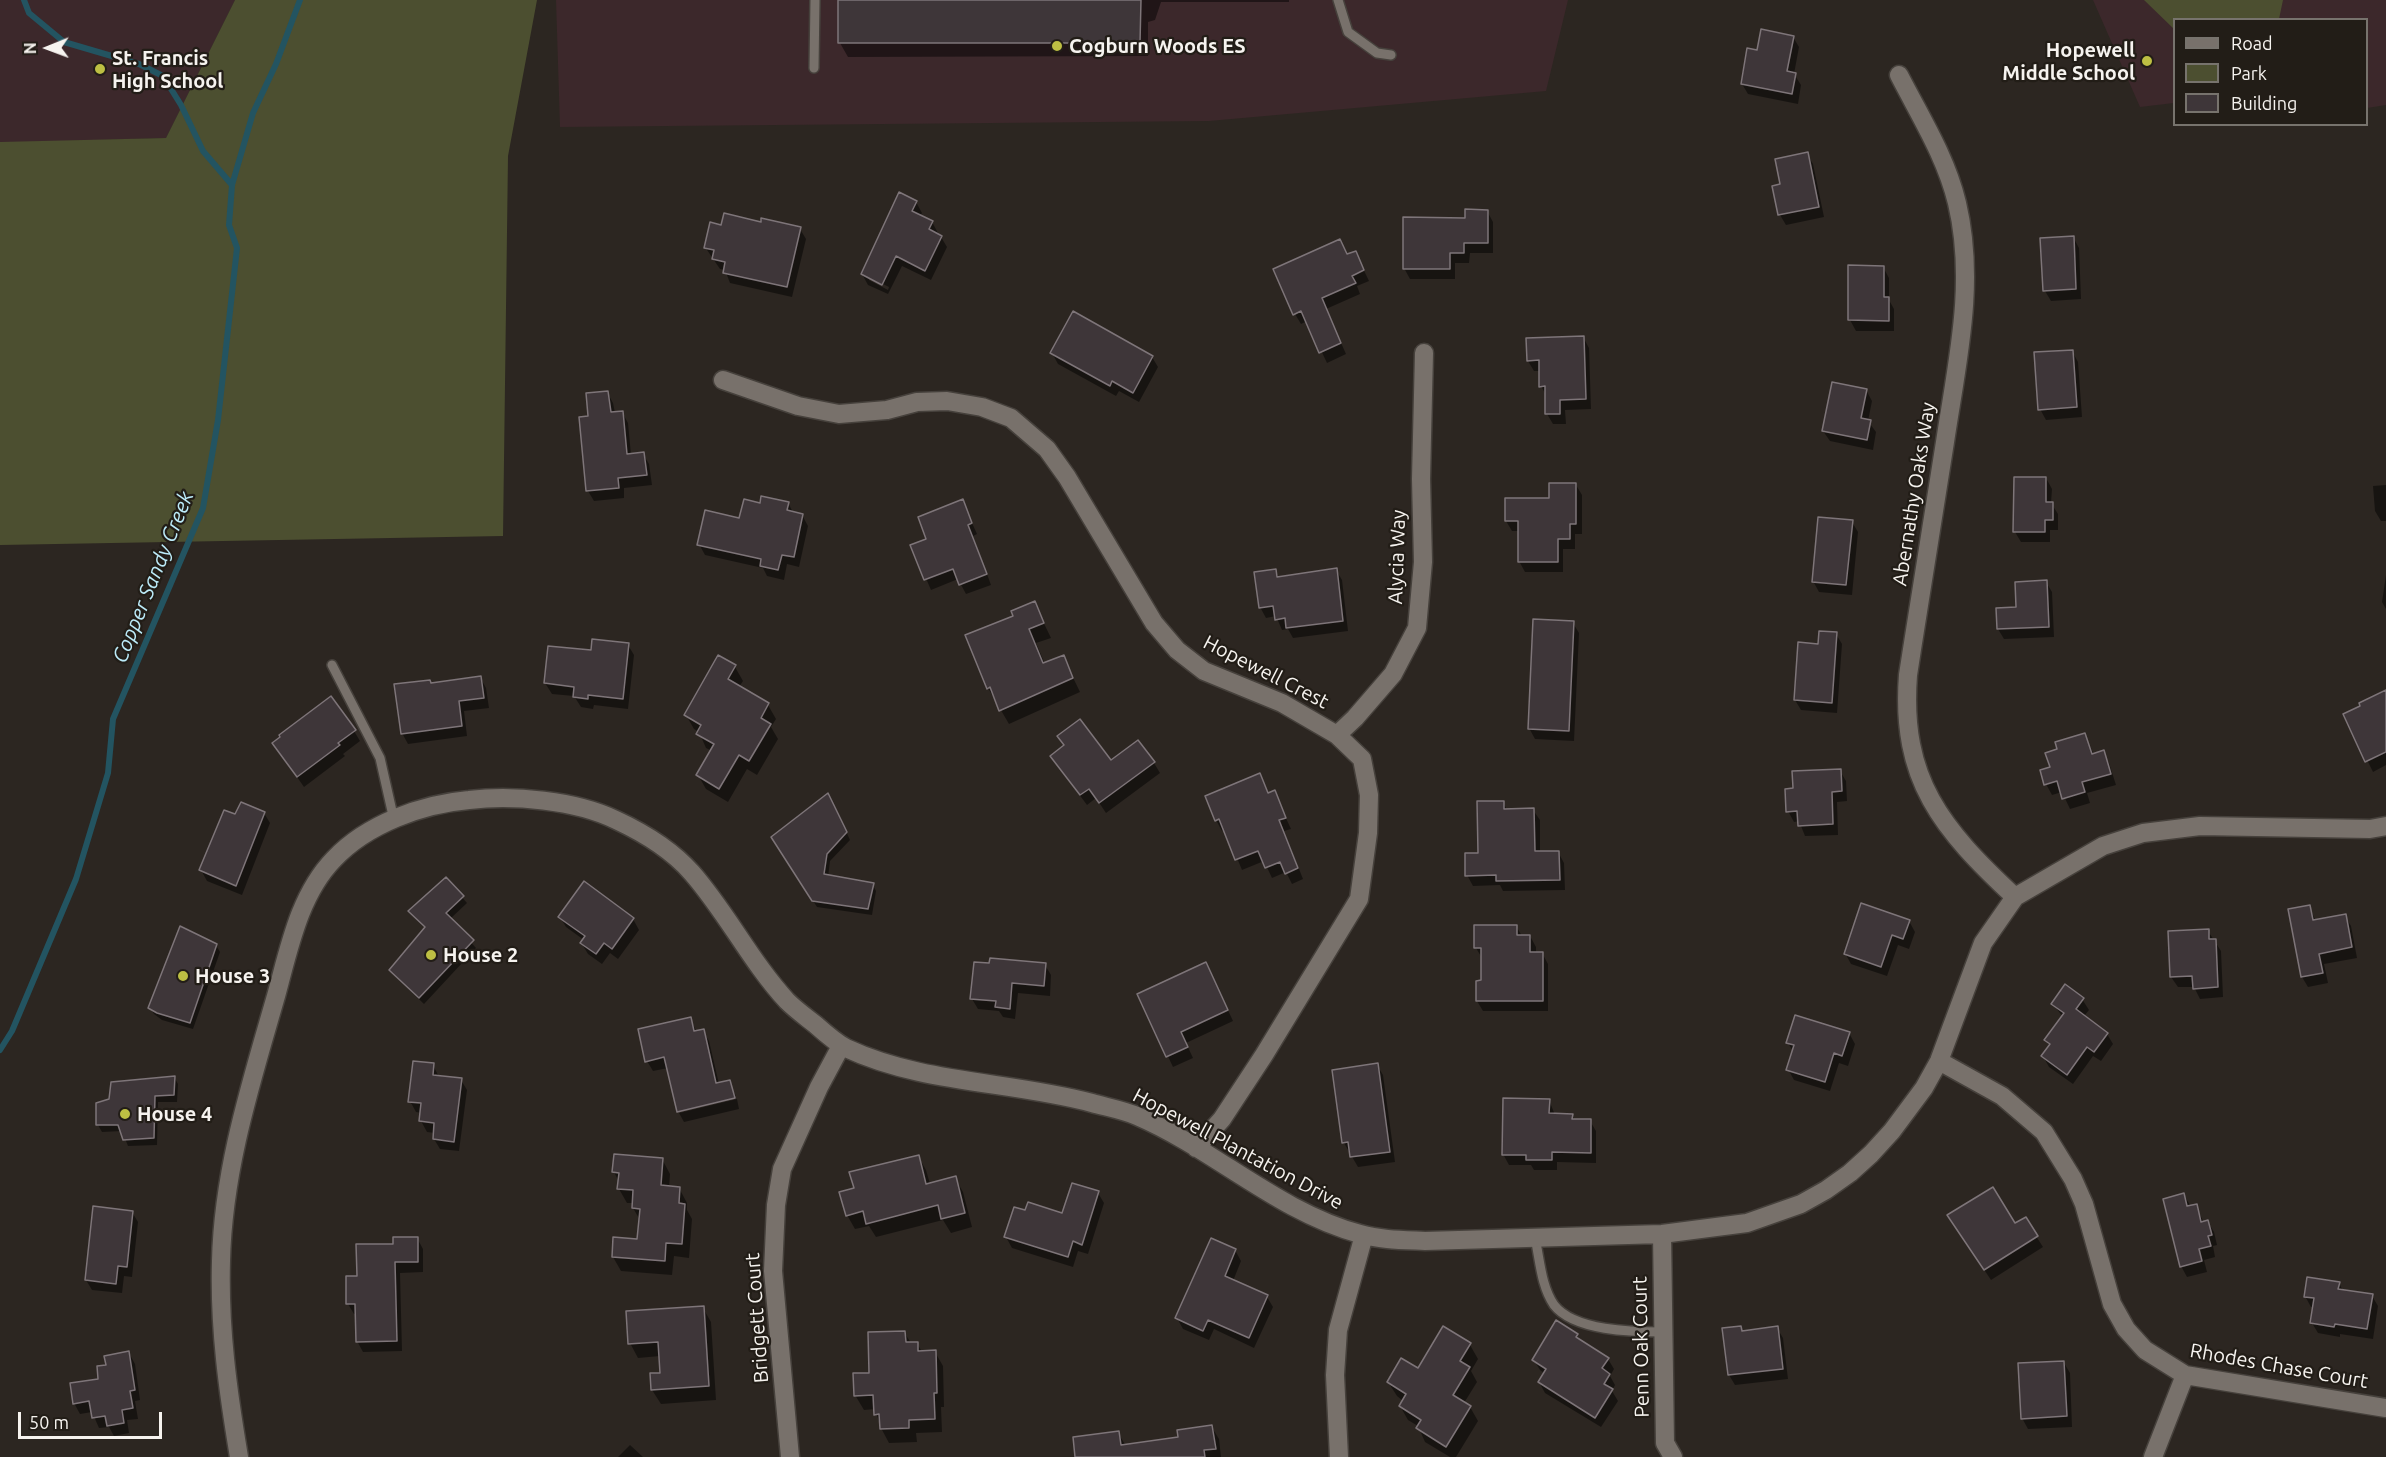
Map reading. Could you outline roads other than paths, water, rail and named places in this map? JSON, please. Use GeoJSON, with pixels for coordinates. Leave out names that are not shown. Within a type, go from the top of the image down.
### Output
{"type":"FeatureCollection","features":[{"type":"Feature","properties":{"kind":"street","name":"Abernathy Oaks Way"},"geometry":{"type":"LineString","coordinates":[[1899,75],[1937,147],[1956,200],[1963,238],[1966,286],[1961,343],[1908,675],[1906,706],[1908,735],[1915,763],[1940,814],[1975,860],[2015,897]]}},
{"type":"Feature","properties":{"kind":"street","name":"Alycia Way"},"geometry":{"type":"LineString","coordinates":[[1337,735],[1393,674],[1417,628],[1422,562],[1424,353]]}},
{"type":"Feature","properties":{"kind":"street","name":"Hopewell Crest"},"geometry":{"type":"LineString","coordinates":[[723,380],[798,406],[839,414],[887,410],[917,402],[947,401],[982,407],[1011,418],[1047,449],[1067,477],[1154,623],[1177,650],[1204,671],[1282,703],[1337,735],[1362,759],[1369,795],[1368,833],[1359,899],[1264,1055],[1222,1119],[1196,1148]]}},
{"type":"Feature","properties":{"kind":"street","name":"Hopewell Plantation Drive"},"geometry":{"type":"LineString","coordinates":[[239,1457],[225,1373],[221,1281],[226,1204],[239,1124],[296,924],[312,888],[333,860],[360,837],[421,809],[454,801],[488,798],[523,799],[570,806],[609,816],[643,833],[674,854],[693,873],[756,962],[789,1003],[841,1046],[892,1065],[948,1080],[1053,1093],[1135,1115],[1196,1148],[1306,1214],[1364,1235],[1425,1241],[1662,1234],[1747,1223],[1783,1211],[1827,1190],[1850,1173],[1892,1131],[1924,1088],[1940,1060],[1983,943],[2015,897],[2103,846],[2143,833],[2200,826],[2370,829],[2386,826]]}},
{"type":"Feature","properties":{"kind":"street","name":"Bridgett Court"},"geometry":{"type":"LineString","coordinates":[[790,1457],[773,1271],[776,1205],[782,1169],[819,1087],[841,1046]]}},
{"type":"Feature","properties":{"kind":"street","name":"Rhodes Chase Court"},"geometry":{"type":"LineString","coordinates":[[1940,1060],[2002,1096],[2044,1132],[2073,1179],[2084,1204],[2112,1304],[2126,1329],[2145,1350],[2185,1375],[2386,1408]]}},
{"type":"Feature","properties":{"kind":"street","name":"Penn Oak Court"},"geometry":{"type":"LineString","coordinates":[[1662,1234],[1665,1443],[1672,1457]]}},
{"type":"Feature","properties":{"kind":"street"},"geometry":{"type":"LineString","coordinates":[[1339,1457],[1335,1375],[1338,1330],[1364,1235]]}},
{"type":"Feature","properties":{"kind":"street"},"geometry":{"type":"LineString","coordinates":[[2153,1457],[2185,1375]]}},
{"type":"Feature","properties":{"kind":"lane"},"geometry":{"type":"LineString","coordinates":[[814,68],[815,0]]}},
{"type":"Feature","properties":{"kind":"lane"},"geometry":{"type":"LineString","coordinates":[[1338,0],[1348,32],[1377,53],[1391,55]]}},
{"type":"Feature","properties":{"kind":"lane"},"geometry":{"type":"LineString","coordinates":[[332,665],[380,758],[394,820]]}},
{"type":"Feature","properties":{"kind":"lane"},"geometry":{"type":"LineString","coordinates":[[1535,1238],[1544,1283],[1554,1304],[1567,1317],[1601,1327],[1663,1332]]}},
{"type":"Feature","properties":{"kind":"waterway"},"geometry":{"type":"LineString","coordinates":[[24,0],[29,13],[64,42],[139,64],[163,76],[181,105],[203,151],[232,185]]}},
{"type":"Feature","properties":{"kind":"waterway","name":"Copper Sandy Creek"},"geometry":{"type":"LineString","coordinates":[[0,1050],[12,1031],[76,879],[108,773],[113,719],[203,508],[218,420],[237,248],[229,225],[232,185],[253,113],[276,64],[300,0]]}},
{"type":"Feature","properties":{"kind":"place","name":"Cogburn Woods ES"},"geometry":{"type":"Point","coordinates":[1057,46]}},
{"type":"Feature","properties":{"kind":"place","name":"Hopewell Middle School"},"geometry":{"type":"Point","coordinates":[2147,61]}},
{"type":"Feature","properties":{"kind":"place","name":"St. Francis High School"},"geometry":{"type":"Point","coordinates":[100,69]}},
{"type":"Feature","properties":{"kind":"place","name":"House 2"},"geometry":{"type":"Point","coordinates":[431,955]}},
{"type":"Feature","properties":{"kind":"place","name":"House 3"},"geometry":{"type":"Point","coordinates":[183,976]}},
{"type":"Feature","properties":{"kind":"place","name":"House 4"},"geometry":{"type":"Point","coordinates":[125,1114]}}]}
